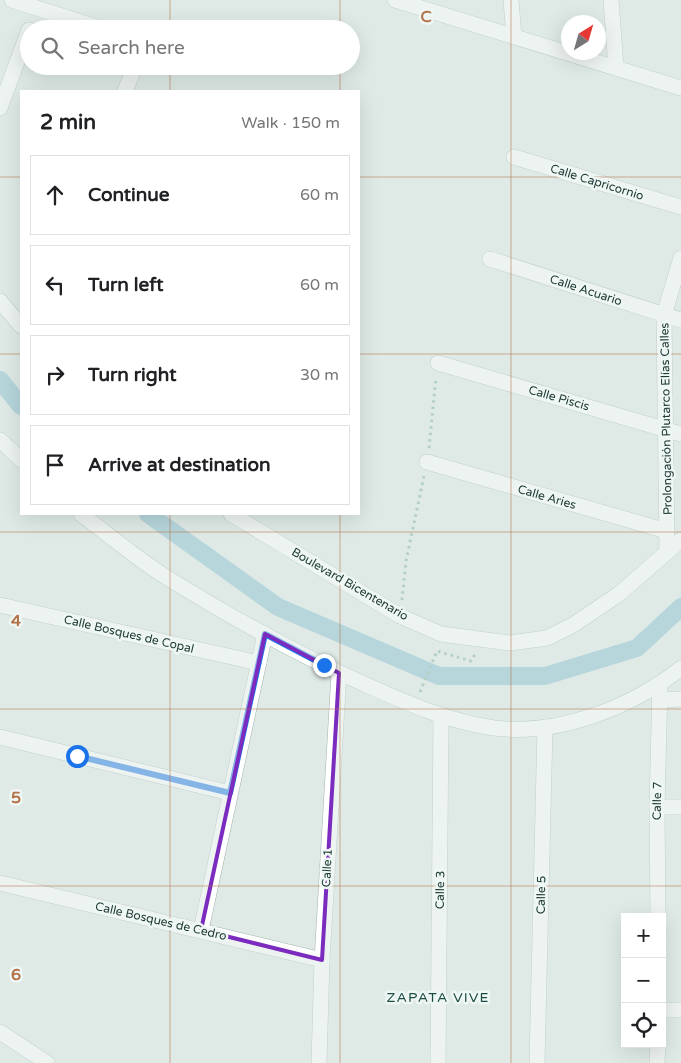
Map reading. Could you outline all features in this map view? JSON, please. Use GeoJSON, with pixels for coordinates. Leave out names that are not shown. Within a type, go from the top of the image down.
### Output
{"type":"FeatureCollection","features":[{"type":"Feature","properties":{"kind":"street"},"geometry":{"type":"LineString","coordinates":[[12,0],[74,20]]}},
{"type":"Feature","properties":{"kind":"street"},"geometry":{"type":"LineString","coordinates":[[512,0],[514,37]]}},
{"type":"Feature","properties":{"kind":"street"},"geometry":{"type":"LineString","coordinates":[[611,0],[616,68]]}},
{"type":"Feature","properties":{"kind":"street"},"geometry":{"type":"LineString","coordinates":[[403,1],[681,88]]}},
{"type":"Feature","properties":{"kind":"street"},"geometry":{"type":"LineString","coordinates":[[32,20],[37,8]]}},
{"type":"Feature","properties":{"kind":"street"},"geometry":{"type":"LineString","coordinates":[[0,108],[20,54]]}},
{"type":"Feature","properties":{"kind":"street"},"geometry":{"type":"LineString","coordinates":[[125,90],[131,75]]}},
{"type":"Feature","properties":{"kind":"street","name":"Calle Capricornio"},"geometry":{"type":"LineString","coordinates":[[514,157],[681,207]]}},
{"type":"Feature","properties":{"kind":"street","name":"Prolongación Plutarco Elías Calles"},"geometry":{"type":"LineString","coordinates":[[668,552],[664,315],[681,258]]}},
{"type":"Feature","properties":{"kind":"street","name":"Calle Acuario"},"geometry":{"type":"LineString","coordinates":[[490,259],[681,320]]}},
{"type":"Feature","properties":{"kind":"street"},"geometry":{"type":"LineString","coordinates":[[0,301],[20,325]]}},
{"type":"Feature","properties":{"kind":"street","name":"Calle Piscis"},"geometry":{"type":"LineString","coordinates":[[438,362],[681,434]]}},
{"type":"Feature","properties":{"kind":"street"},"geometry":{"type":"LineString","coordinates":[[0,440],[20,459]]}},
{"type":"Feature","properties":{"kind":"street","name":"Calle Aries"},"geometry":{"type":"LineString","coordinates":[[427,462],[667,531]]}},
{"type":"Feature","properties":{"kind":"street"},"geometry":{"type":"LineString","coordinates":[[82,515],[165,576],[265,634],[339,673],[441,718],[496,728],[545,727],[615,709],[660,684],[681,668]]}},
{"type":"Feature","properties":{"kind":"street","name":"Boulevard Bicentenario"},"geometry":{"type":"LineString","coordinates":[[234,515],[400,616],[441,634],[510,643],[547,638],[573,625],[619,594],[681,540]]}},
{"type":"Feature","properties":{"kind":"street","name":"Calle Bosques de Copal"},"geometry":{"type":"LineString","coordinates":[[0,605],[259,663]]}},
{"type":"Feature","properties":{"kind":"street"},"geometry":{"type":"LineString","coordinates":[[200,930],[265,634]]}},
{"type":"Feature","properties":{"kind":"street","name":"Calle 1"},"geometry":{"type":"LineString","coordinates":[[319,1063],[322,960],[339,673]]}},
{"type":"Feature","properties":{"kind":"street","name":"Calle 7"},"geometry":{"type":"LineString","coordinates":[[658,913],[657,807],[660,684]]}},
{"type":"Feature","properties":{"kind":"street"},"geometry":{"type":"LineString","coordinates":[[659,700],[681,699]]}},
{"type":"Feature","properties":{"kind":"street","name":"Calle 3"},"geometry":{"type":"LineString","coordinates":[[438,1063],[441,718]]}},
{"type":"Feature","properties":{"kind":"street","name":"Calle 5"},"geometry":{"type":"LineString","coordinates":[[537,1063],[545,727]]}},
{"type":"Feature","properties":{"kind":"street"},"geometry":{"type":"LineString","coordinates":[[0,737],[230,793]]}},
{"type":"Feature","properties":{"kind":"street"},"geometry":{"type":"LineString","coordinates":[[657,807],[681,806]]}},
{"type":"Feature","properties":{"kind":"street","name":"Calle Bosques de Cedro"},"geometry":{"type":"LineString","coordinates":[[0,883],[322,960]]}},
{"type":"Feature","properties":{"kind":"street"},"geometry":{"type":"LineString","coordinates":[[666,1010],[681,1010]]}},
{"type":"Feature","properties":{"kind":"street"},"geometry":{"type":"LineString","coordinates":[[0,1032],[38,1061]]}},
{"type":"Feature","properties":{"kind":"street"},"geometry":{"type":"LineString","coordinates":[[657,1063],[658,1048]]}},
{"type":"Feature","properties":{"kind":"path"},"geometry":{"type":"LineString","coordinates":[[400,616],[406,561],[427,462],[438,362]]}},
{"type":"Feature","properties":{"kind":"path"},"geometry":{"type":"LineString","coordinates":[[421,689],[437,651]]}},
{"type":"Feature","properties":{"kind":"highlighted area"},"geometry":{"type":"Polygon","coordinates":[[[265,634],[339,673],[322,960],[201,930],[265,634]]]}},
{"type":"Feature","properties":{"kind":"waterway"},"geometry":{"type":"LineString","coordinates":[[0,380],[20,405]]}},
{"type":"Feature","properties":{"kind":"waterway"},"geometry":{"type":"LineString","coordinates":[[149,515],[278,607],[439,676],[545,676],[637,648],[681,607]]}},
{"type":"Feature","properties":{"kind":"district","name":"ZAPATA VIVE"},"geometry":{"type":"Point","coordinates":[438,997]}},
{"type":"Feature","properties":{"kind":"route"},"geometry":{"type":"LineString","coordinates":[[77,756],[230,793],[265,634],[324,665]]}}]}
